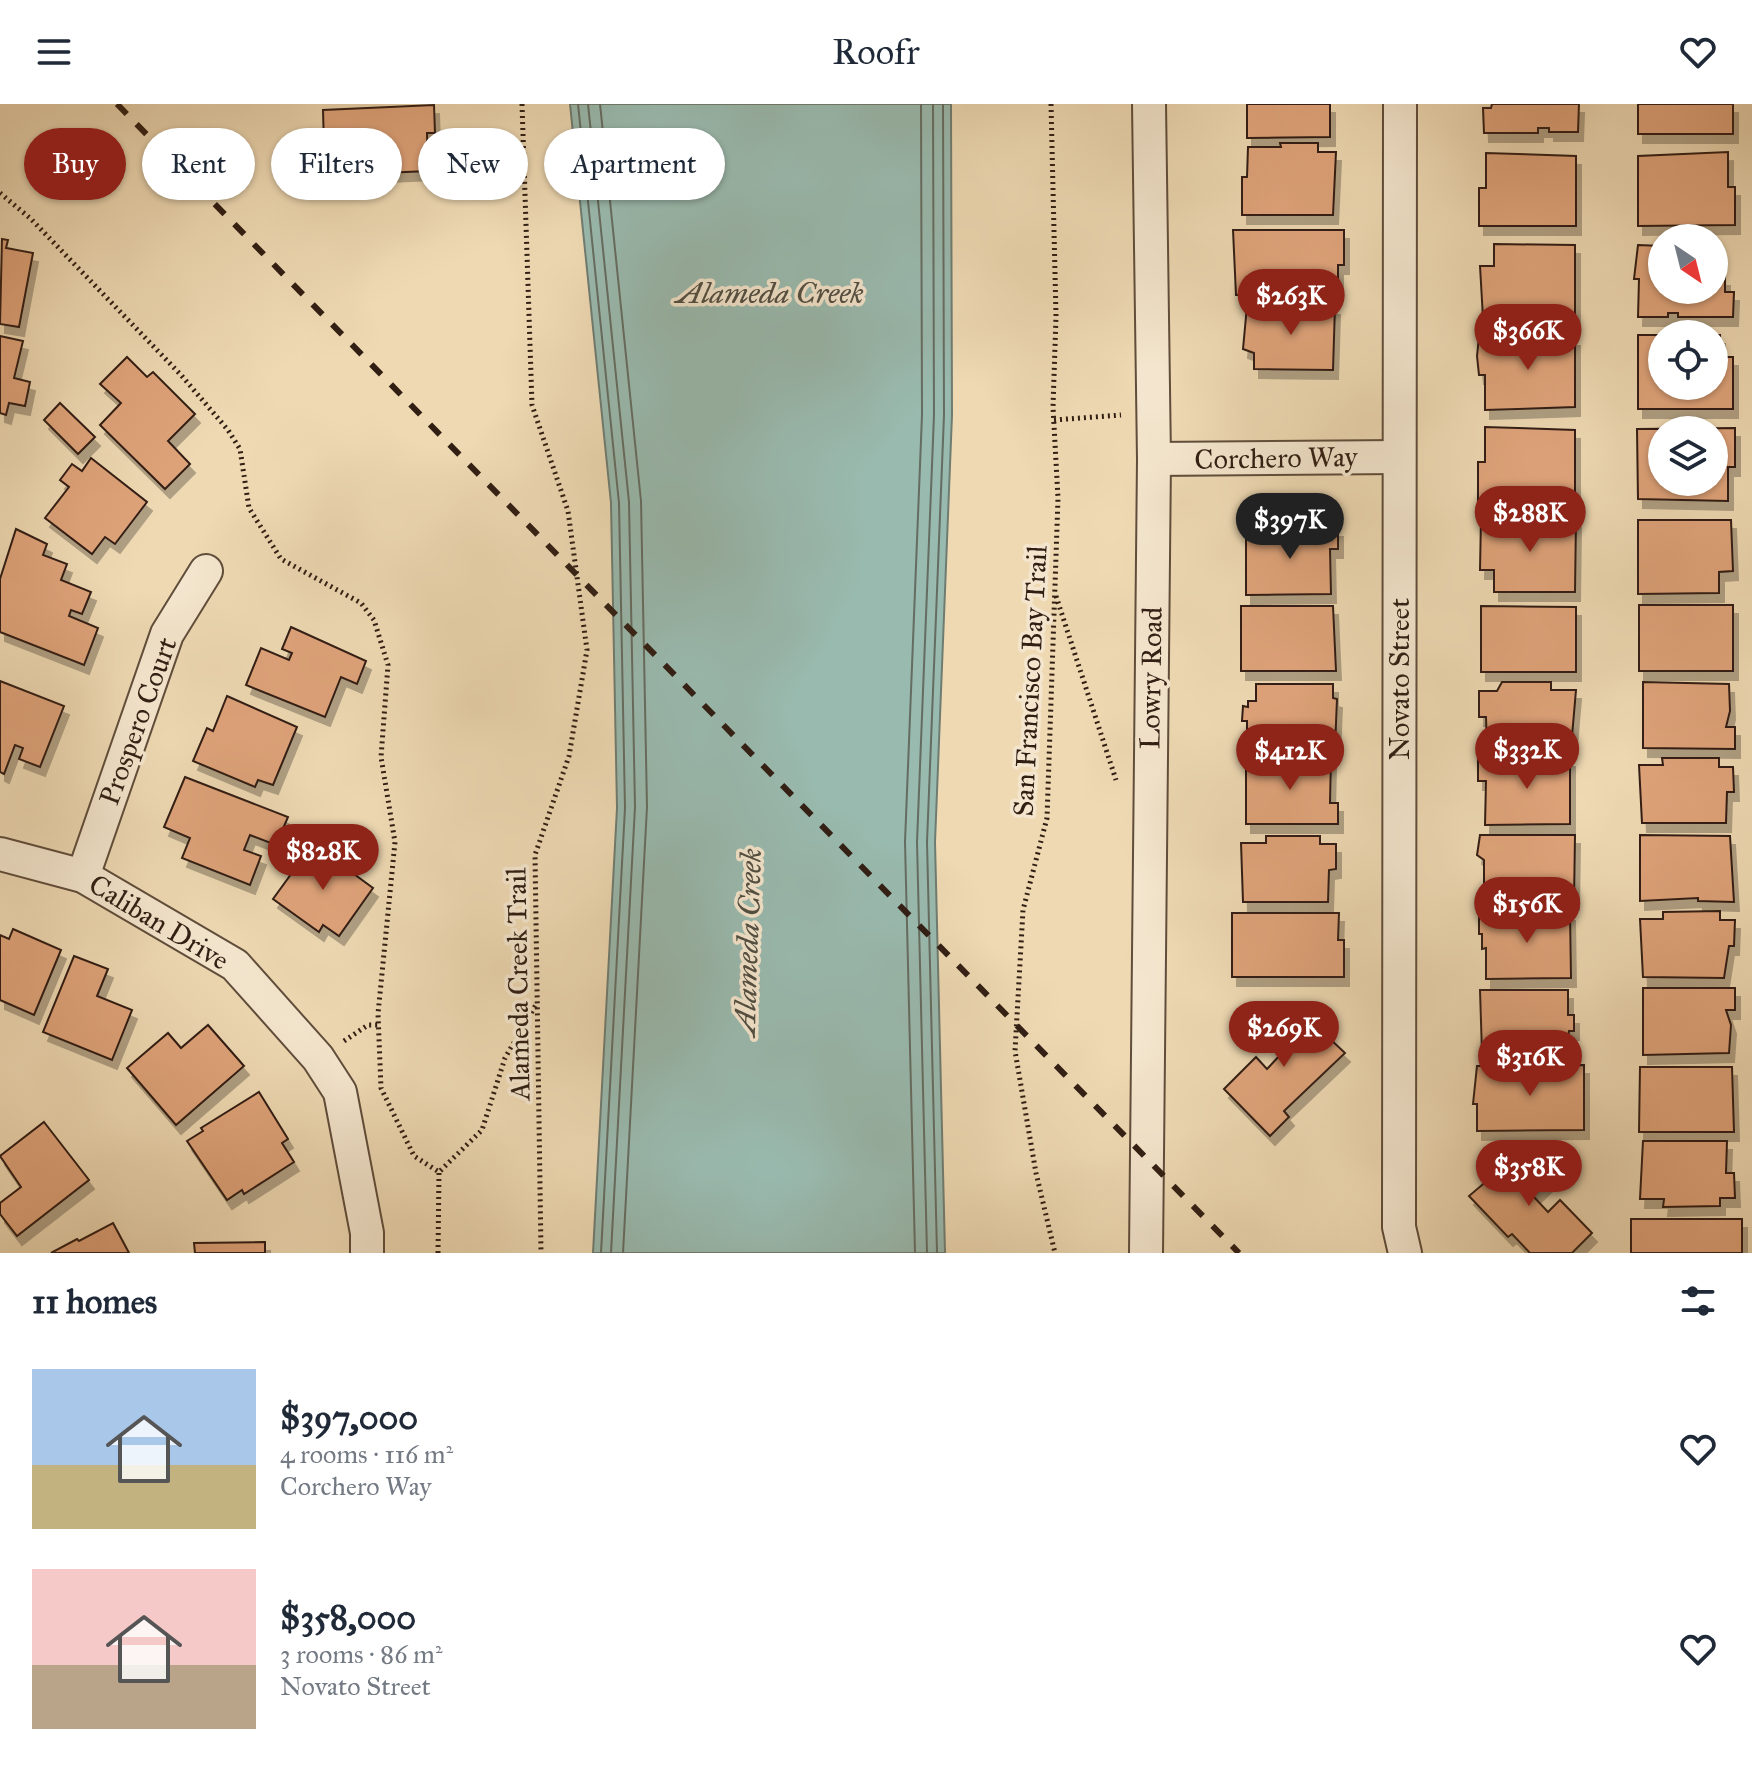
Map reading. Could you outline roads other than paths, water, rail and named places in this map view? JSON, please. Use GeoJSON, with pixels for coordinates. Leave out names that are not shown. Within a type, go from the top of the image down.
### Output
{"type":"FeatureCollection","features":[{"type":"Feature","properties":{"kind":"street","name":"Lowry Road"},"geometry":{"type":"LineString","coordinates":[[1146,1253],[1154,459],[1149,104]]}},
{"type":"Feature","properties":{"kind":"street","name":"Novato Street"},"geometry":{"type":"LineString","coordinates":[[1400,104],[1399,1227],[1405,1253]]}},
{"type":"Feature","properties":{"kind":"street","name":"Corchero Way"},"geometry":{"type":"LineString","coordinates":[[1154,459],[1399,457]]}},
{"type":"Feature","properties":{"kind":"street","name":"Prospero Court"},"geometry":{"type":"LineString","coordinates":[[83,876],[167,634],[206,571]]}},
{"type":"Feature","properties":{"kind":"street","name":"Caliban Drive"},"geometry":{"type":"LineString","coordinates":[[0,854],[83,876],[235,965],[318,1058],[340,1092],[367,1233],[367,1253]]}},
{"type":"Feature","properties":{"kind":"water","name":"Alameda Creek"},"geometry":{"type":"Polygon","coordinates":[[[570,104],[951,104],[952,415],[935,842],[945,1253],[593,1253],[617,808],[611,503],[580,200],[725,200],[725,128],[572,128],[570,104]]]}},
{"type":"Feature","properties":{"kind":"railway"},"geometry":{"type":"LineString","coordinates":[[117,104],[1239,1253]]}}]}
